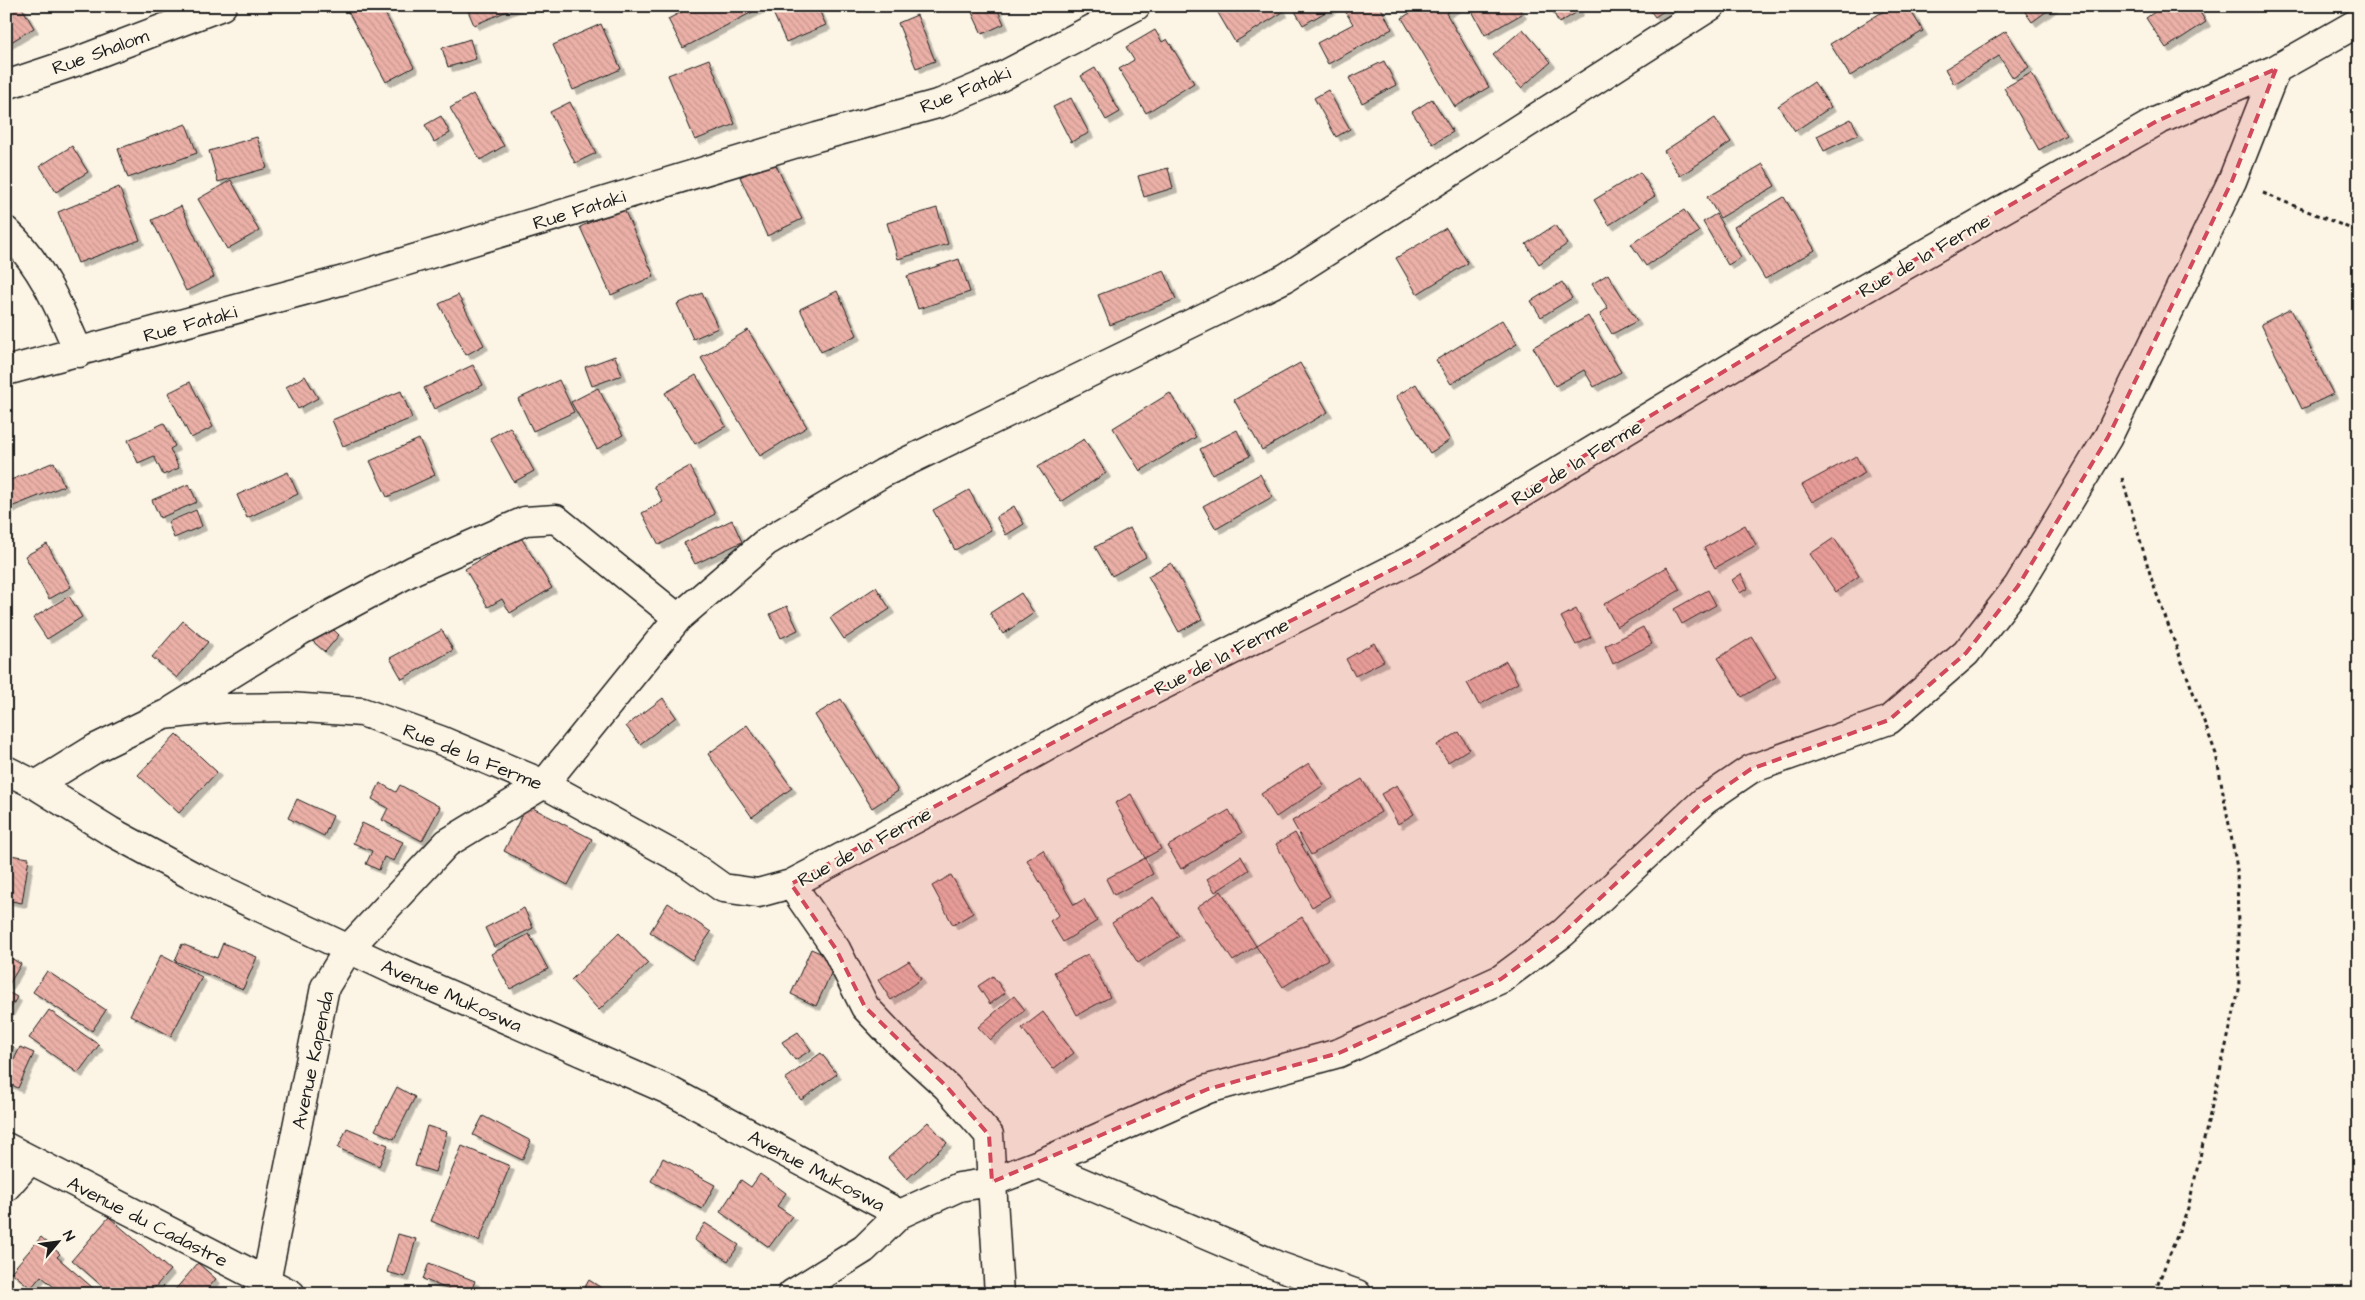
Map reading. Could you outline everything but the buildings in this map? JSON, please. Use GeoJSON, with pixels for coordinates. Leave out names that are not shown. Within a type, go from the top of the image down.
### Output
{"type":"FeatureCollection","features":[{"type":"Feature","properties":{"kind":"street","name":"Rue Shalom"},"geometry":{"type":"LineString","coordinates":[[6,85],[75,62],[222,6]]}},
{"type":"Feature","properties":{"kind":"street","name":"Rue Fataki"},"geometry":{"type":"LineString","coordinates":[[6,371],[79,353],[344,280],[808,140],[941,103],[994,80],[1136,6]]}},
{"type":"Feature","properties":{"kind":"street","name":"Avenue Kapenda"},"geometry":{"type":"LineString","coordinates":[[266,1282],[325,987],[349,948],[447,843],[544,784],[678,618],[766,542],[883,473],[1284,278],[1711,6]]}},
{"type":"Feature","properties":{"kind":"street","name":"Rue de la Ferme"},"geometry":{"type":"LineString","coordinates":[[36,785],[96,748],[164,716],[226,708],[289,707],[362,712],[440,740],[544,784],[688,863],[723,888],[758,893],[791,884],[952,800],[1104,715],[1412,559],[1801,326],[2157,121],[2276,69],[2359,22]]}},
{"type":"Feature","properties":{"kind":"street"},"geometry":{"type":"LineString","coordinates":[[792,1294],[864,1250],[900,1214],[959,1187],[992,1182],[1039,1164],[1208,1089],[1339,1053],[1501,979],[1564,932],[1628,870],[1704,801],[1751,769],[1889,720],[1966,653],[2018,586],[2108,437],[2232,181],[2276,69]]}},
{"type":"Feature","properties":{"kind":"street"},"geometry":{"type":"LineString","coordinates":[[6,231],[15,239],[51,287],[79,353]]}},
{"type":"Feature","properties":{"kind":"street"},"geometry":{"type":"LineString","coordinates":[[164,716],[300,631],[414,570],[525,521],[556,519],[678,618]]}},
{"type":"Feature","properties":{"kind":"street","name":"Avenue Mukoswa"},"geometry":{"type":"LineString","coordinates":[[6,770],[36,785],[110,831],[193,876],[349,948],[668,1090],[900,1214]]}},
{"type":"Feature","properties":{"kind":"street"},"geometry":{"type":"LineString","coordinates":[[791,884],[836,949],[866,1007],[899,1043],[947,1087],[989,1135],[999,1294]]}},
{"type":"Feature","properties":{"kind":"street","name":"Avenue du Cadastre"},"geometry":{"type":"LineString","coordinates":[[6,1146],[291,1294]]}},
{"type":"Feature","properties":{"kind":"street"},"geometry":{"type":"LineString","coordinates":[[6,1187],[30,1160]]}},
{"type":"Feature","properties":{"kind":"street"},"geometry":{"type":"LineString","coordinates":[[1039,1164],[1276,1265],[1357,1294]]}},
{"type":"Feature","properties":{"kind":"path"},"geometry":{"type":"LineString","coordinates":[[2232,181],[2359,232]]}},
{"type":"Feature","properties":{"kind":"path"},"geometry":{"type":"LineString","coordinates":[[2108,437],[2134,514],[2153,584],[2216,754],[2237,868],[2239,990],[2188,1208],[2154,1294]]}},
{"type":"Feature","properties":{"kind":"highlighted area"},"geometry":{"type":"Polygon","coordinates":[[[2276,69],[2232,181],[2108,437],[2018,586],[1966,653],[1889,720],[1751,769],[1704,801],[1563,933],[1501,979],[1339,1053],[1208,1089],[992,1182],[989,1135],[947,1087],[865,1007],[836,949],[791,884],[1104,715],[1413,559],[1801,325],[2157,121],[2276,69]]]}}]}
